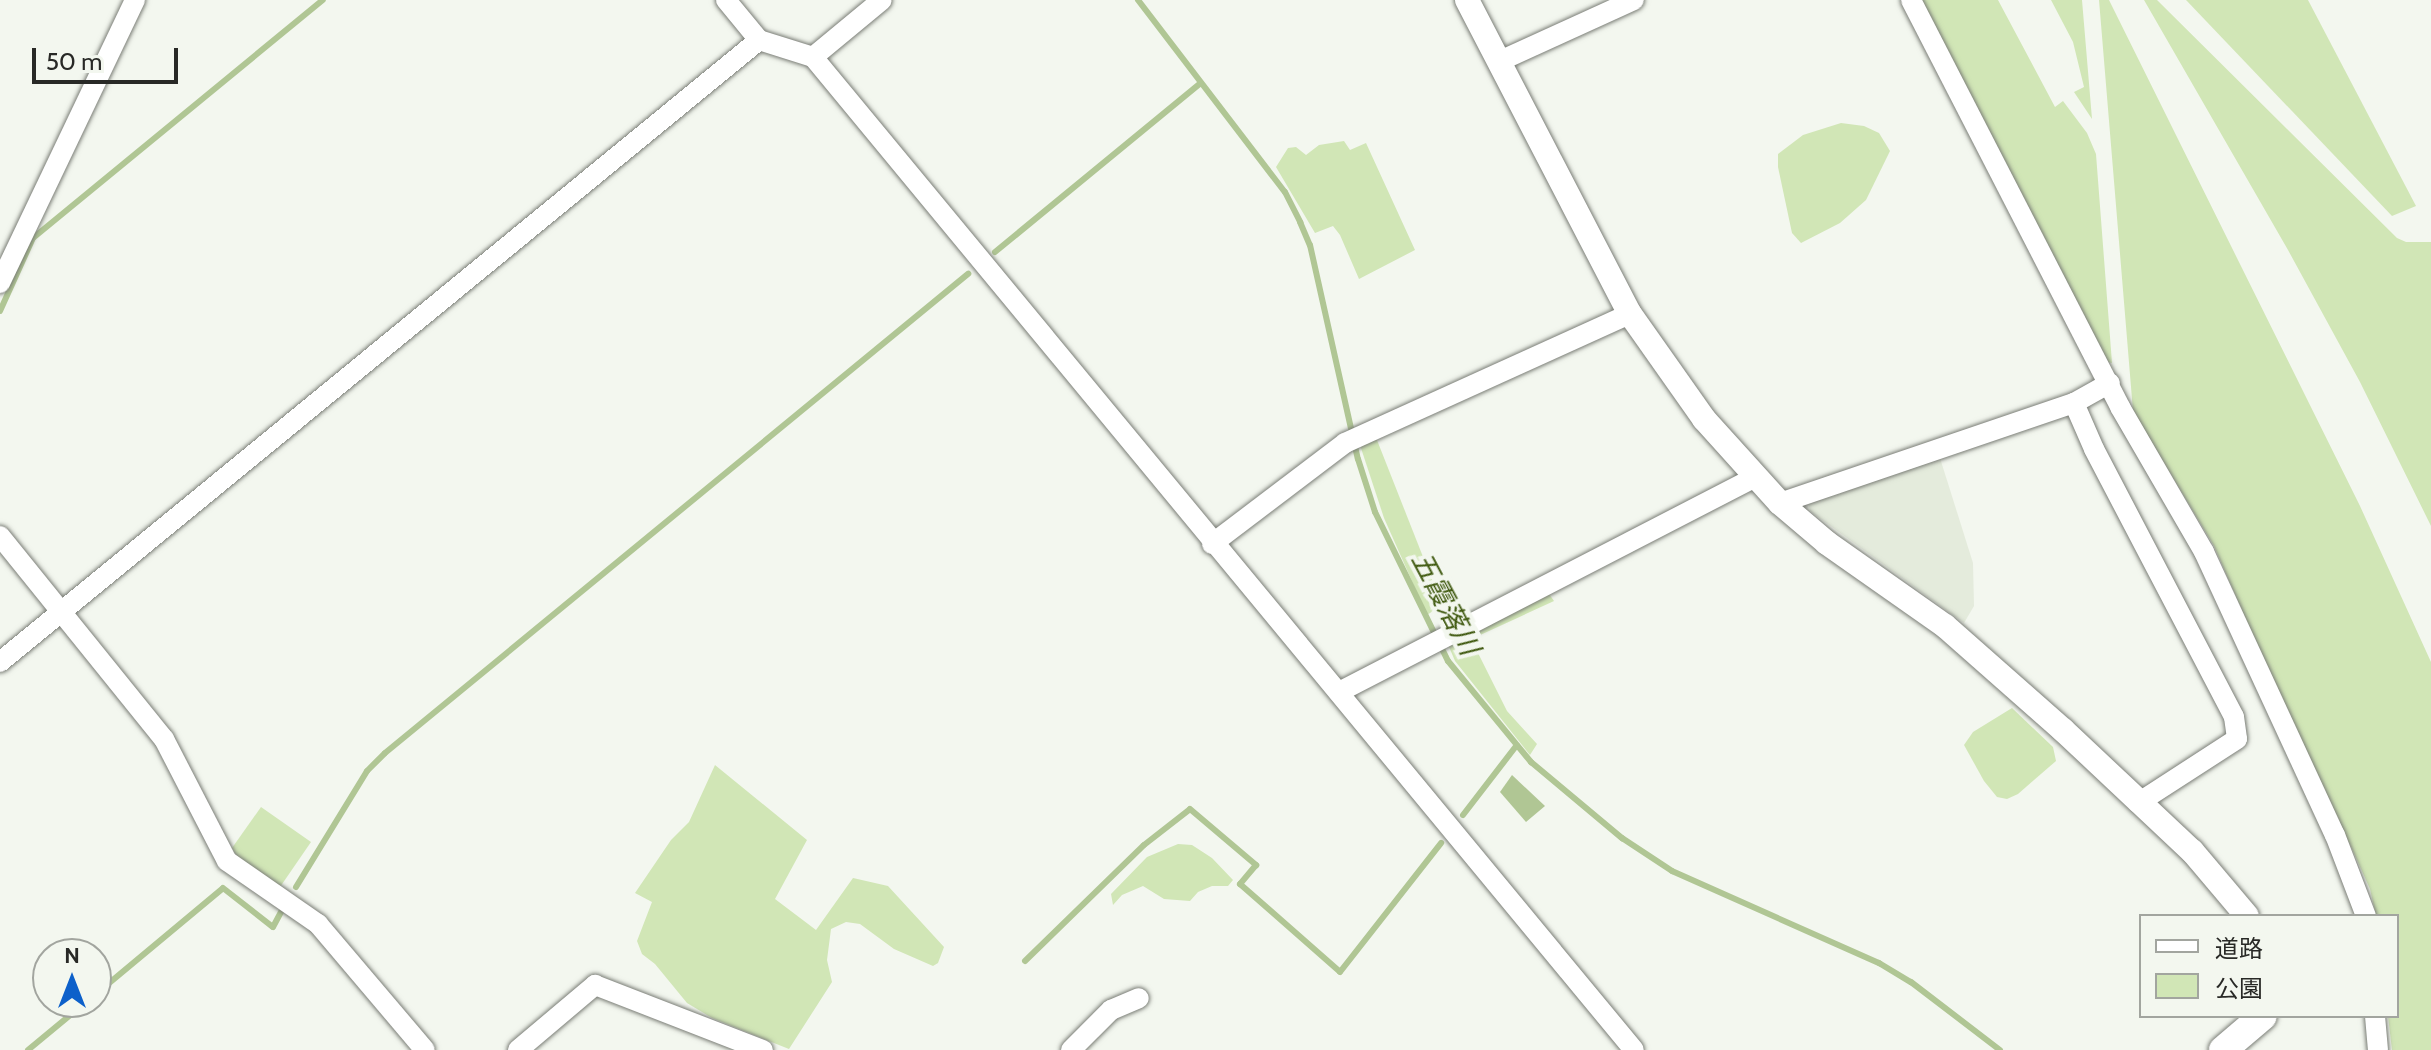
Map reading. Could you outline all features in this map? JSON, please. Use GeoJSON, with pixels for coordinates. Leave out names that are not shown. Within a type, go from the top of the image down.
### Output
{"type":"FeatureCollection","features":[{"type":"Feature","properties":{"kind":"main road"},"geometry":{"type":"LineString","coordinates":[[2223,1050],[2261,1018]]}},
{"type":"Feature","properties":{"kind":"street"},"geometry":{"type":"LineString","coordinates":[[0,283],[135,0]]}},
{"type":"Feature","properties":{"kind":"street"},"geometry":{"type":"LineString","coordinates":[[726,0],[759,40],[813,57],[1212,544],[1339,692],[1634,1050]]}},
{"type":"Feature","properties":{"kind":"street"},"geometry":{"type":"LineString","coordinates":[[813,57],[882,0]]}},
{"type":"Feature","properties":{"kind":"street"},"geometry":{"type":"LineString","coordinates":[[1467,0],[1630,314],[1704,419],[1753,478],[1827,543],[1945,626],[2063,730],[2192,851],[2245,914]]}},
{"type":"Feature","properties":{"kind":"street"},"geometry":{"type":"LineString","coordinates":[[1500,61],[1634,0]]}},
{"type":"Feature","properties":{"kind":"street"},"geometry":{"type":"LineString","coordinates":[[1911,0],[2120,407],[2204,552],[2335,835],[2365,914]]}},
{"type":"Feature","properties":{"kind":"street"},"geometry":{"type":"LineString","coordinates":[[0,662],[759,40]]}},
{"type":"Feature","properties":{"kind":"street"},"geometry":{"type":"LineString","coordinates":[[1212,544],[1352,439],[1630,314]]}},
{"type":"Feature","properties":{"kind":"street"},"geometry":{"type":"LineString","coordinates":[[1780,503],[2074,403],[2110,383]]}},
{"type":"Feature","properties":{"kind":"street"},"geometry":{"type":"LineString","coordinates":[[2074,403],[2094,449],[2234,717],[2237,739],[2138,803]]}},
{"type":"Feature","properties":{"kind":"street"},"geometry":{"type":"LineString","coordinates":[[1339,692],[1447,633],[1753,478]]}},
{"type":"Feature","properties":{"kind":"street"},"geometry":{"type":"LineString","coordinates":[[0,536],[164,739],[227,861],[318,924],[425,1050]]}},
{"type":"Feature","properties":{"kind":"street"},"geometry":{"type":"LineString","coordinates":[[518,1050],[595,985],[763,1050]]}},
{"type":"Feature","properties":{"kind":"street"},"geometry":{"type":"LineString","coordinates":[[1071,1050],[1111,1010],[1139,998]]}},
{"type":"Feature","properties":{"kind":"street"},"geometry":{"type":"LineString","coordinates":[[2375,1018],[2378,1050]]}},
{"type":"Feature","properties":{"kind":"shaded area"},"geometry":{"type":"Polygon","coordinates":[[[1940,458],[1973,563],[1974,606],[1964,623],[1810,511],[1808,501],[1940,458]]]}},
{"type":"Feature","properties":{"kind":"shaded area"},"geometry":{"type":"Polygon","coordinates":[[[1512,775],[1545,806],[1526,822],[1500,792],[1512,775]]]}},
{"type":"Feature","properties":{"kind":"green space"},"geometry":{"type":"Polygon","coordinates":[[[1920,0],[1998,0],[2055,107],[2063,101],[2087,133],[2096,154],[2112,363],[2107,362],[1920,0]]]}},
{"type":"Feature","properties":{"kind":"green space"},"geometry":{"type":"Polygon","coordinates":[[[2051,0],[2082,0],[2092,119],[2074,92],[2084,87],[2073,42],[2051,0]]]}},
{"type":"Feature","properties":{"kind":"green space"},"geometry":{"type":"Polygon","coordinates":[[[2099,0],[2109,0],[2360,506],[2431,662],[2431,1050],[2392,1050],[2388,1018],[2399,1018],[2399,914],[2376,914],[2370,889],[2295,732],[2214,546],[2133,411],[2099,0]]]}},
{"type":"Feature","properties":{"kind":"green space"},"geometry":{"type":"Polygon","coordinates":[[[2144,0],[2157,0],[2397,238],[2406,242],[2431,242],[2431,526],[2360,382],[2288,250],[2144,0]]]}},
{"type":"Feature","properties":{"kind":"green space"},"geometry":{"type":"Polygon","coordinates":[[[2186,0],[2308,0],[2416,206],[2392,216],[2186,0]]]}},
{"type":"Feature","properties":{"kind":"green space"},"geometry":{"type":"Polygon","coordinates":[[[1841,123],[1864,126],[1879,133],[1890,151],[1866,200],[1840,223],[1801,243],[1792,233],[1778,154],[1803,135],[1841,123]]]}},
{"type":"Feature","properties":{"kind":"green space"},"geometry":{"type":"Polygon","coordinates":[[[1344,141],[1350,150],[1366,143],[1415,250],[1359,279],[1340,235],[1333,226],[1315,233],[1276,167],[1288,148],[1296,147],[1306,155],[1319,145],[1344,141]]]}},
{"type":"Feature","properties":{"kind":"green space"},"geometry":{"type":"Polygon","coordinates":[[[1375,435],[1442,605],[1427,615],[1384,518],[1359,442],[1375,435]]]}},
{"type":"Feature","properties":{"kind":"green space"},"geometry":{"type":"Polygon","coordinates":[[[1547,591],[1554,601],[1478,636],[1474,645],[1507,711],[1537,744],[1530,755],[1455,661],[1447,642],[1547,591]]]}},
{"type":"Feature","properties":{"kind":"green space"},"geometry":{"type":"Polygon","coordinates":[[[2012,708],[2053,747],[2056,761],[2018,794],[2007,799],[1997,797],[1984,781],[1964,745],[1973,732],[2012,708]]]}},
{"type":"Feature","properties":{"kind":"green space"},"geometry":{"type":"Polygon","coordinates":[[[715,765],[807,840],[775,899],[816,930],[853,878],[888,886],[944,947],[938,963],[933,966],[894,949],[860,924],[846,922],[831,929],[827,960],[832,982],[789,1049],[712,1018],[687,1003],[655,964],[642,954],[637,941],[652,902],[635,893],[671,840],[689,822],[715,765]]]}},
{"type":"Feature","properties":{"kind":"green space"},"geometry":{"type":"Polygon","coordinates":[[[261,807],[311,842],[278,890],[239,860],[232,848],[261,807]]]}},
{"type":"Feature","properties":{"kind":"green space"},"geometry":{"type":"Polygon","coordinates":[[[1178,844],[1192,845],[1212,858],[1233,880],[1228,886],[1212,886],[1198,892],[1190,901],[1164,899],[1143,886],[1122,895],[1113,905],[1111,894],[1147,857],[1178,844]]]}},
{"type":"Feature","properties":{"kind":"waterway"},"geometry":{"type":"LineString","coordinates":[[0,311],[33,238],[323,0]]}},
{"type":"Feature","properties":{"kind":"waterway","name":"五霞落川"},"geometry":{"type":"LineString","coordinates":[[1138,0],[1285,192],[1300,222],[1310,245],[1358,459],[1375,512],[1448,661],[1531,762],[1622,838],[1672,871],[1879,963],[1911,982],[2000,1050]]}},
{"type":"Feature","properties":{"kind":"waterway"},"geometry":{"type":"LineString","coordinates":[[995,252],[1201,83]]}},
{"type":"Feature","properties":{"kind":"waterway"},"geometry":{"type":"LineString","coordinates":[[296,887],[367,771],[385,753],[968,274]]}},
{"type":"Feature","properties":{"kind":"waterway"},"geometry":{"type":"LineString","coordinates":[[1463,815],[1517,745]]}},
{"type":"Feature","properties":{"kind":"waterway"},"geometry":{"type":"LineString","coordinates":[[1025,961],[1144,845],[1190,809],[1256,865],[1240,884],[1340,972],[1441,843]]}},
{"type":"Feature","properties":{"kind":"waterway"},"geometry":{"type":"LineString","coordinates":[[112,981],[223,888],[273,927],[281,912]]}},
{"type":"Feature","properties":{"kind":"waterway"},"geometry":{"type":"LineString","coordinates":[[28,1050],[67,1018]]}}]}
